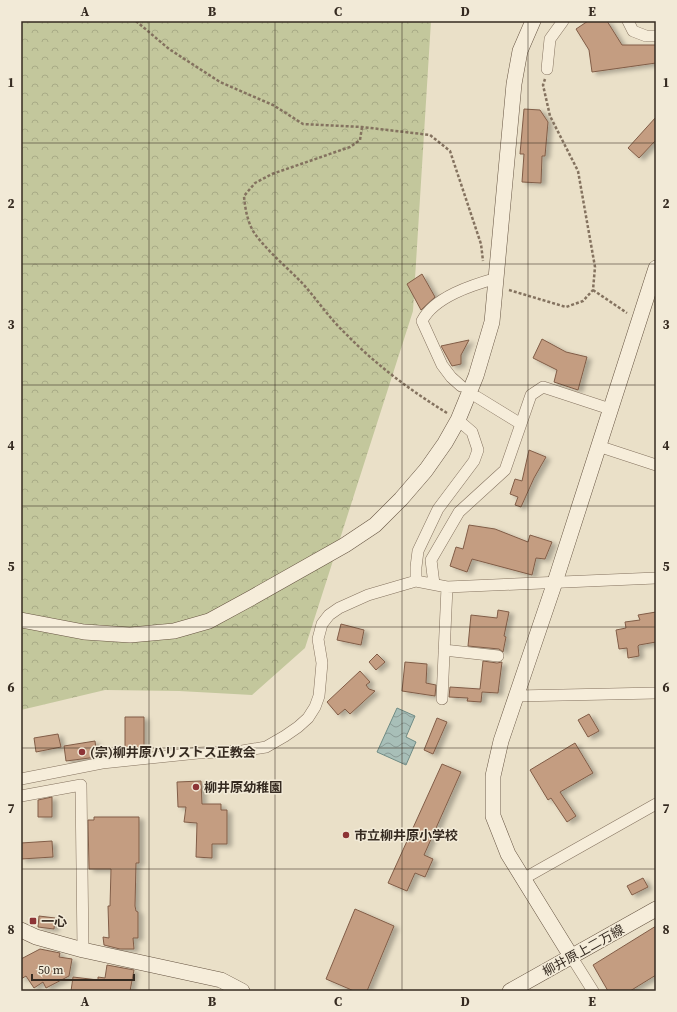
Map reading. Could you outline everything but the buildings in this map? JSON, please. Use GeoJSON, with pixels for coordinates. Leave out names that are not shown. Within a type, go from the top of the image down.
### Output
{"type":"FeatureCollection","features":[{"type":"Feature","properties":{"kind":"street"},"geometry":{"type":"LineString","coordinates":[[21,620],[84,632],[130,634],[174,631],[209,621],[325,556],[375,525],[401,499],[426,470],[445,443],[458,420],[476,376],[492,322],[514,84],[520,51],[533,21]]}},
{"type":"Feature","properties":{"kind":"street"},"geometry":{"type":"LineString","coordinates":[[547,69],[550,39],[563,21]]}},
{"type":"Feature","properties":{"kind":"street"},"geometry":{"type":"LineString","coordinates":[[628,21],[633,31],[646,36],[656,36]]}},
{"type":"Feature","properties":{"kind":"street"},"geometry":{"type":"LineString","coordinates":[[593,991],[508,854],[493,816],[493,776],[501,741],[555,582],[656,268]]}},
{"type":"Feature","properties":{"kind":"street"},"geometry":{"type":"LineString","coordinates":[[461,386],[451,378],[442,365],[422,321],[426,314],[451,295],[474,285],[496,282]]}},
{"type":"Feature","properties":{"kind":"street"},"geometry":{"type":"LineString","coordinates":[[434,584],[431,560],[458,512],[505,470],[531,395],[543,387],[610,409]]}},
{"type":"Feature","properties":{"kind":"street"},"geometry":{"type":"LineString","coordinates":[[477,397],[521,424]]}},
{"type":"Feature","properties":{"kind":"street"},"geometry":{"type":"LineString","coordinates":[[416,581],[418,551],[438,509],[474,461],[478,450],[472,432],[458,420]]}},
{"type":"Feature","properties":{"kind":"street"},"geometry":{"type":"LineString","coordinates":[[598,446],[656,465]]}},
{"type":"Feature","properties":{"kind":"street"},"geometry":{"type":"LineString","coordinates":[[21,779],[102,763],[198,753],[242,751],[266,747],[298,727],[308,718],[315,707],[319,696],[322,663],[318,639],[322,624],[329,615],[339,608],[368,595],[416,581],[447,587],[656,578]]}},
{"type":"Feature","properties":{"kind":"street"},"geometry":{"type":"LineString","coordinates":[[442,699],[447,587]]}},
{"type":"Feature","properties":{"kind":"street"},"geometry":{"type":"LineString","coordinates":[[444,650],[498,656]]}},
{"type":"Feature","properties":{"kind":"street"},"geometry":{"type":"LineString","coordinates":[[516,696],[656,693]]}},
{"type":"Feature","properties":{"kind":"street"},"geometry":{"type":"LineString","coordinates":[[21,796],[81,785],[83,950]]}},
{"type":"Feature","properties":{"kind":"street"},"geometry":{"type":"LineString","coordinates":[[523,879],[656,804]]}},
{"type":"Feature","properties":{"kind":"street","name":"柳井原上二万線"},"geometry":{"type":"LineString","coordinates":[[510,991],[656,909]]}},
{"type":"Feature","properties":{"kind":"street"},"geometry":{"type":"LineString","coordinates":[[21,930],[36,937],[83,950],[221,980],[242,991]]}},
{"type":"Feature","properties":{"kind":"path"},"geometry":{"type":"LineString","coordinates":[[136,21],[169,49],[220,82],[273,105],[303,124],[362,127],[430,135],[450,151],[481,244],[483,265],[496,282],[566,307],[583,300],[593,290],[595,267],[578,171],[550,116],[543,84],[547,69]]}},
{"type":"Feature","properties":{"kind":"path"},"geometry":{"type":"LineString","coordinates":[[362,127],[360,140],[350,147],[272,174],[255,183],[244,196],[246,210],[254,233],[304,286],[345,334],[379,364],[430,402],[458,420]]}},
{"type":"Feature","properties":{"kind":"path"},"geometry":{"type":"LineString","coordinates":[[593,290],[639,321]]}},
{"type":"Feature","properties":{"kind":"green space"},"geometry":{"type":"Polygon","coordinates":[[[21,21],[431,21],[413,311],[305,648],[252,695],[179,691],[105,690],[21,710],[21,21]]]}},
{"type":"Feature","properties":{"kind":"water"},"geometry":{"type":"Polygon","coordinates":[[[397,708],[415,716],[406,737],[416,742],[406,765],[377,752],[397,708]]]}},
{"type":"Feature","properties":{"kind":"place","name":"(宗)柳井原ハリストス正教会"},"geometry":{"type":"Point","coordinates":[82,752]}},
{"type":"Feature","properties":{"kind":"place","name":"柳井原幼稚園"},"geometry":{"type":"Point","coordinates":[196,787]}},
{"type":"Feature","properties":{"kind":"place","name":"市立柳井原小学校"},"geometry":{"type":"Point","coordinates":[346,835]}},
{"type":"Feature","properties":{"kind":"place","name":"一心"},"geometry":{"type":"Point","coordinates":[33,921]}}]}
